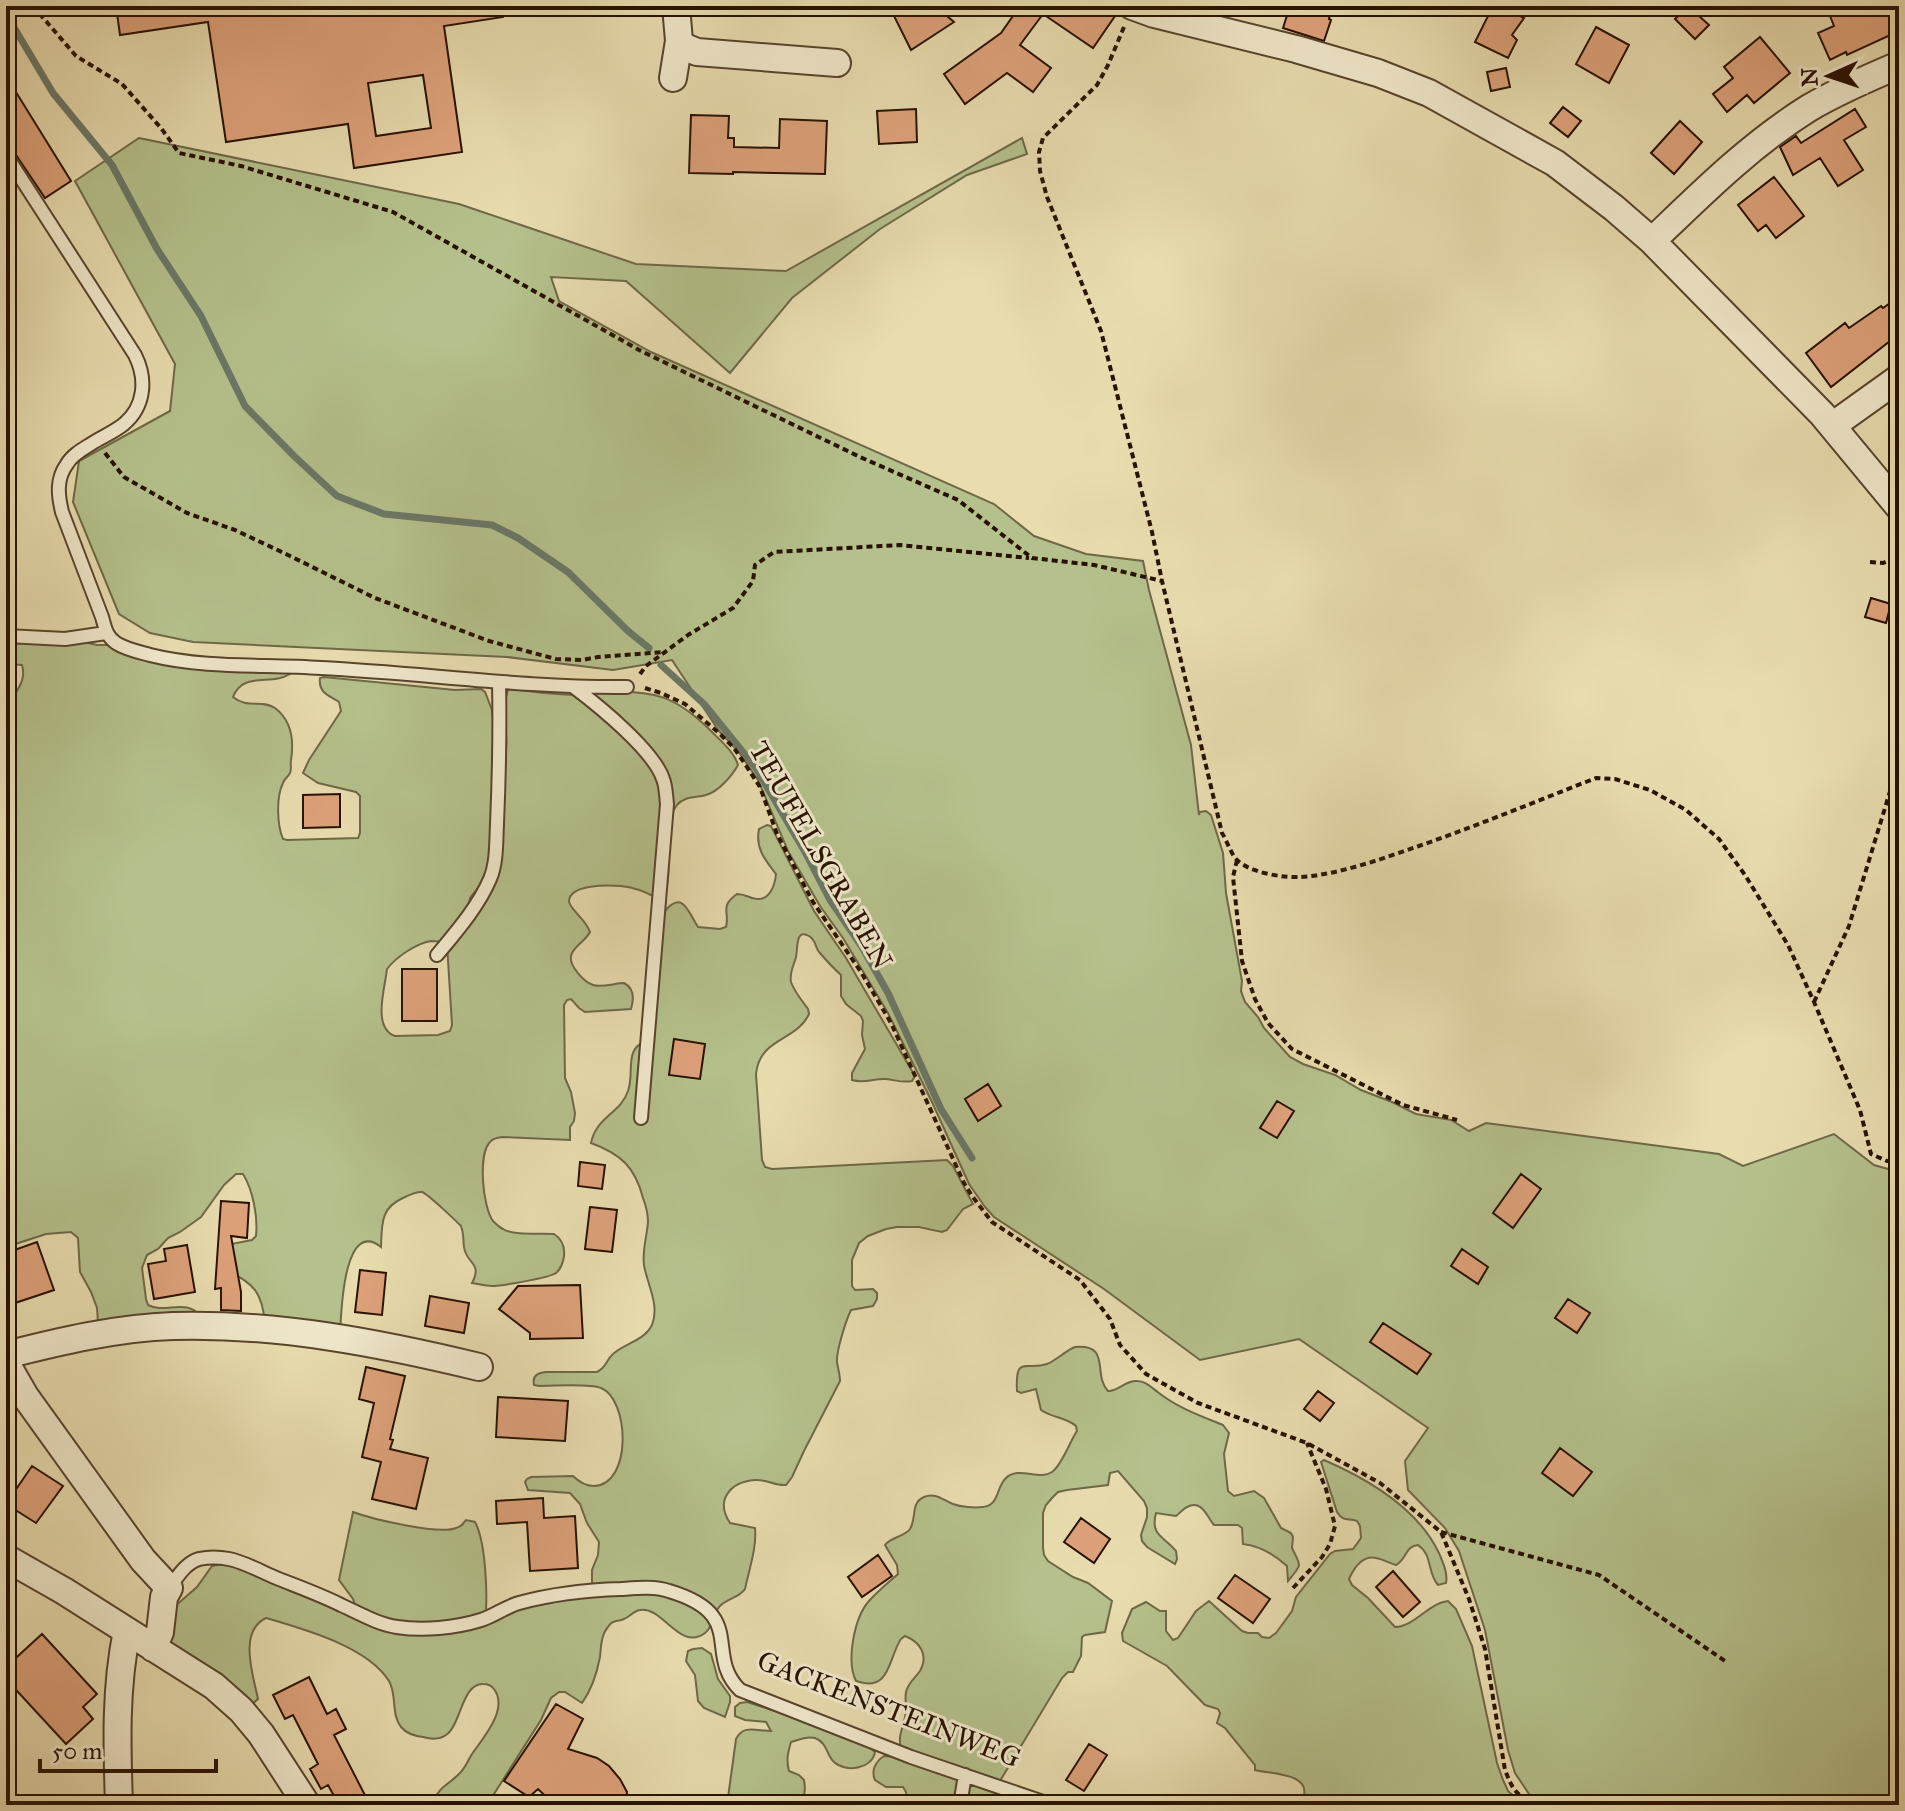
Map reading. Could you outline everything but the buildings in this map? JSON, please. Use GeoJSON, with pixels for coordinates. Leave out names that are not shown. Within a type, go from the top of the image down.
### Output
{"type":"FeatureCollection","features":[{"type":"Feature","properties":{"kind":"street"},"geometry":{"type":"LineString","coordinates":[[673,78],[679,41],[676,6]]}},
{"type":"Feature","properties":{"kind":"street"},"geometry":{"type":"LineString","coordinates":[[1134,7],[1364,69],[1429,93],[1555,163],[1652,241],[1822,414],[1899,507]]}},
{"type":"Feature","properties":{"kind":"street"},"geometry":{"type":"LineString","coordinates":[[679,41],[685,47],[706,54],[837,63]]}},
{"type":"Feature","properties":{"kind":"street"},"geometry":{"type":"LineString","coordinates":[[1652,241],[1760,142],[1848,87],[1899,65]]}},
{"type":"Feature","properties":{"kind":"street"},"geometry":{"type":"LineString","coordinates":[[1832,426],[1899,378]]}},
{"type":"Feature","properties":{"kind":"street"},"geometry":{"type":"LineString","coordinates":[[6,1355],[74,1338],[123,1330],[174,1326],[256,1328],[363,1342],[479,1367]]}},
{"type":"Feature","properties":{"kind":"street"},"geometry":{"type":"LineString","coordinates":[[6,1363],[25,1396],[143,1560],[169,1588],[164,1597],[160,1632],[153,1648]]}},
{"type":"Feature","properties":{"kind":"street"},"geometry":{"type":"LineString","coordinates":[[6,1558],[214,1686],[241,1710],[277,1756],[307,1805]]}},
{"type":"Feature","properties":{"kind":"street"},"geometry":{"type":"LineString","coordinates":[[119,1805],[118,1714],[121,1659],[127,1631]]}},
{"type":"Feature","properties":{"kind":"lane"},"geometry":{"type":"LineString","coordinates":[[6,155],[141,367],[143,384],[136,410],[123,424],[74,456],[66,464],[58,485],[62,512],[106,633],[116,643],[178,662],[323,668],[575,688],[627,687]]}},
{"type":"Feature","properties":{"kind":"lane"},"geometry":{"type":"LineString","coordinates":[[6,636],[65,639],[106,633]]}},
{"type":"Feature","properties":{"kind":"lane"},"geometry":{"type":"LineString","coordinates":[[437,955],[463,923],[491,878],[495,861],[499,682]]}},
{"type":"Feature","properties":{"kind":"lane"},"geometry":{"type":"LineString","coordinates":[[575,688],[604,710],[648,754],[663,778],[667,804],[641,1118]]}},
{"type":"Feature","properties":{"kind":"lane","name":"GACKENSTEINWEG"},"geometry":{"type":"LineString","coordinates":[[169,1588],[195,1560],[211,1557],[231,1559],[377,1622],[421,1629],[483,1620],[508,1606],[566,1593],[667,1590],[687,1597],[713,1614],[731,1681],[740,1690],[911,1757],[1052,1805]]}},
{"type":"Feature","properties":{"kind":"lane"},"geometry":{"type":"LineString","coordinates":[[960,1805],[965,1775]]}},
{"type":"Feature","properties":{"kind":"path"},"geometry":{"type":"LineString","coordinates":[[33,6],[76,56],[122,84],[179,153],[241,166],[393,212],[641,351],[860,457],[958,500],[1032,558]]}},
{"type":"Feature","properties":{"kind":"path"},"geometry":{"type":"LineString","coordinates":[[1134,7],[1097,85],[1043,138],[1039,152],[1040,171],[1047,197],[1101,331],[1149,517],[1222,833],[1237,860],[1257,871],[1299,877],[1366,864],[1459,832],[1596,778],[1615,779],[1650,790],[1686,810],[1719,839],[1745,875],[1788,945],[1814,1002],[1860,1110],[1871,1154],[1887,1161],[1899,1161]]}},
{"type":"Feature","properties":{"kind":"path"},"geometry":{"type":"LineString","coordinates":[[102,437],[105,453],[124,477],[187,513],[235,530],[375,598],[460,631],[556,659],[582,660],[664,652]]}},
{"type":"Feature","properties":{"kind":"path"},"geometry":{"type":"LineString","coordinates":[[627,687],[664,652],[733,608],[753,581],[755,565],[774,552],[900,545],[1094,565],[1162,581]]}},
{"type":"Feature","properties":{"kind":"path"},"geometry":{"type":"LineString","coordinates":[[1870,562],[1883,563],[1899,556]]}},
{"type":"Feature","properties":{"kind":"path","name":"TEUFELSGRABEN"},"geometry":{"type":"LineString","coordinates":[[627,687],[646,688],[685,704],[719,733],[745,764],[760,787],[777,834],[813,902],[861,972],[891,1023],[964,1183],[992,1222],[1080,1280],[1110,1319],[1120,1345],[1146,1374],[1198,1403],[1307,1443],[1380,1483],[1441,1532],[1469,1599],[1485,1649],[1505,1770],[1518,1794],[1535,1805]]}},
{"type":"Feature","properties":{"kind":"path"},"geometry":{"type":"LineString","coordinates":[[1814,1002],[1849,926],[1899,762]]}},
{"type":"Feature","properties":{"kind":"path"},"geometry":{"type":"LineString","coordinates":[[1237,860],[1233,877],[1242,961],[1255,999],[1268,1023],[1292,1049],[1403,1105],[1457,1120]]}},
{"type":"Feature","properties":{"kind":"path"},"geometry":{"type":"LineString","coordinates":[[1293,1588],[1322,1557],[1335,1526],[1326,1489],[1307,1443]]}},
{"type":"Feature","properties":{"kind":"path"},"geometry":{"type":"LineString","coordinates":[[1441,1532],[1599,1575],[1728,1663]]}},
{"type":"Feature","properties":{"kind":"green space"},"geometry":{"type":"Polygon","coordinates":[[[139,138],[459,204],[636,264],[786,271],[1022,138],[1027,154],[967,175],[880,229],[792,298],[730,373],[626,281],[551,277],[559,301],[651,352],[994,504],[1034,536],[1086,554],[1143,561],[1191,745],[1199,815],[1206,811],[1211,815],[1223,853],[1241,991],[1245,1002],[1264,1028],[1290,1057],[1416,1114],[1451,1120],[1469,1131],[1486,1123],[1719,1154],[1743,1166],[1834,1134],[1874,1165],[1899,1172],[1899,1805],[1545,1805],[1529,1794],[1515,1773],[1508,1750],[1485,1630],[1459,1551],[1445,1528],[1408,1490],[1405,1461],[1428,1428],[1299,1339],[1200,1360],[1104,1289],[994,1217],[969,1184],[888,1013],[788,851],[758,780],[738,751],[719,731],[672,660],[613,670],[507,657],[193,642],[150,633],[119,614],[73,502],[79,461],[170,411],[175,364],[75,181],[139,138]]]}},
{"type":"Feature","properties":{"kind":"green space"},"geometry":{"type":"Polygon","coordinates":[[[6,641],[84,642],[109,645],[136,655],[289,670],[290,674],[283,677],[243,684],[233,697],[244,703],[270,705],[281,713],[288,725],[292,746],[291,770],[281,789],[278,811],[281,833],[287,840],[358,838],[360,833],[360,796],[356,792],[318,783],[303,773],[341,711],[339,702],[322,690],[320,678],[455,690],[481,689],[492,710],[495,740],[490,866],[485,879],[470,898],[469,907],[495,878],[508,690],[574,695],[601,692],[651,694],[687,710],[727,747],[738,765],[728,779],[711,793],[683,800],[672,814],[665,893],[657,898],[630,887],[608,886],[590,887],[571,895],[570,904],[590,932],[572,953],[575,969],[593,985],[624,983],[630,988],[633,998],[631,1009],[585,1012],[571,999],[564,1005],[565,1078],[575,1113],[570,1140],[502,1137],[492,1140],[487,1147],[483,1181],[489,1214],[503,1229],[514,1233],[557,1236],[562,1243],[564,1259],[556,1273],[497,1286],[472,1283],[476,1271],[465,1253],[461,1226],[430,1197],[417,1192],[395,1202],[386,1212],[381,1247],[368,1241],[359,1245],[352,1257],[343,1291],[340,1335],[265,1325],[262,1305],[255,1290],[226,1270],[231,1244],[252,1240],[256,1236],[254,1204],[243,1174],[236,1174],[224,1185],[201,1217],[147,1255],[142,1268],[148,1305],[189,1308],[200,1316],[98,1323],[97,1308],[80,1272],[78,1238],[71,1232],[46,1234],[6,1247],[6,728],[9,706],[22,681],[23,671],[22,665],[6,664],[6,641]],[[431,941],[419,945],[401,955],[387,969],[382,1016],[388,1032],[395,1036],[438,1035],[450,1031],[445,942],[431,941]]]}},
{"type":"Feature","properties":{"kind":"green space"},"geometry":{"type":"Polygon","coordinates":[[[771,826],[814,911],[846,958],[915,1076],[908,1082],[852,1080],[852,1073],[865,1049],[863,1021],[841,996],[841,975],[819,952],[811,938],[801,935],[791,982],[809,1014],[796,1030],[764,1053],[756,1074],[765,1167],[947,1160],[973,1204],[963,1209],[942,1232],[919,1227],[897,1227],[868,1236],[859,1243],[852,1260],[852,1286],[855,1290],[873,1289],[877,1299],[873,1306],[851,1310],[838,1351],[840,1381],[792,1477],[786,1485],[746,1481],[732,1488],[725,1500],[724,1507],[730,1523],[755,1528],[755,1543],[743,1592],[720,1606],[708,1630],[696,1637],[680,1633],[648,1611],[638,1611],[611,1623],[603,1637],[594,1681],[582,1703],[565,1692],[551,1698],[541,1720],[487,1805],[432,1805],[440,1790],[463,1770],[493,1723],[498,1697],[492,1687],[483,1684],[470,1690],[446,1735],[434,1739],[414,1735],[398,1722],[389,1681],[366,1658],[333,1640],[266,1618],[257,1624],[250,1643],[258,1699],[252,1704],[173,1656],[169,1626],[174,1607],[197,1587],[212,1566],[230,1563],[356,1608],[339,1580],[353,1512],[421,1528],[447,1530],[458,1528],[466,1520],[475,1522],[482,1543],[485,1570],[485,1621],[518,1609],[592,1595],[592,1570],[599,1542],[580,1504],[570,1493],[528,1490],[525,1482],[531,1477],[573,1476],[591,1486],[607,1482],[621,1457],[623,1440],[617,1408],[610,1395],[601,1388],[539,1386],[534,1385],[534,1379],[546,1372],[597,1372],[613,1354],[644,1335],[652,1325],[655,1310],[644,1259],[648,1216],[640,1187],[619,1157],[591,1143],[598,1127],[625,1098],[630,1084],[632,1055],[640,1044],[647,1041],[664,912],[671,905],[680,903],[698,927],[720,929],[726,927],[728,902],[737,894],[757,899],[765,897],[773,887],[776,874],[758,842],[759,829],[771,826]]]}},
{"type":"Feature","properties":{"kind":"green space"},"geometry":{"type":"Polygon","coordinates":[[[1075,1347],[1094,1350],[1108,1391],[1133,1381],[1143,1382],[1182,1407],[1223,1425],[1229,1433],[1224,1454],[1228,1491],[1234,1496],[1254,1491],[1264,1498],[1281,1528],[1291,1533],[1292,1548],[1299,1565],[1288,1581],[1287,1566],[1261,1549],[1243,1544],[1242,1528],[1238,1525],[1214,1525],[1197,1505],[1186,1508],[1176,1516],[1156,1513],[1155,1527],[1176,1551],[1175,1564],[1142,1541],[1147,1508],[1118,1471],[1110,1473],[1108,1485],[1058,1492],[1043,1513],[1044,1555],[1048,1561],[1088,1583],[1112,1601],[1105,1632],[1082,1637],[1081,1656],[1073,1672],[1062,1678],[1000,1781],[1002,1785],[901,1748],[906,1692],[923,1665],[922,1650],[905,1636],[887,1672],[876,1682],[867,1683],[856,1681],[853,1673],[853,1640],[864,1608],[898,1574],[897,1565],[885,1545],[910,1529],[915,1507],[920,1500],[932,1495],[960,1506],[988,1506],[1010,1475],[1047,1474],[1058,1466],[1077,1431],[1076,1426],[1041,1410],[1036,1389],[1021,1393],[1017,1391],[1018,1372],[1023,1366],[1047,1364],[1075,1347]]]}},
{"type":"Feature","properties":{"kind":"green space"},"geometry":{"type":"Polygon","coordinates":[[[1324,1460],[1358,1476],[1405,1509],[1430,1537],[1439,1553],[1446,1572],[1446,1583],[1438,1585],[1426,1554],[1418,1545],[1411,1548],[1396,1565],[1367,1558],[1356,1567],[1349,1579],[1395,1627],[1409,1623],[1441,1603],[1448,1601],[1456,1609],[1472,1646],[1497,1763],[1508,1791],[1520,1802],[1518,1805],[1296,1805],[1304,1797],[1300,1782],[1287,1776],[1255,1770],[1255,1765],[1225,1728],[1217,1723],[1218,1709],[1205,1705],[1167,1666],[1123,1641],[1122,1633],[1132,1609],[1146,1602],[1160,1611],[1166,1611],[1166,1631],[1173,1640],[1178,1638],[1196,1611],[1209,1601],[1242,1631],[1269,1638],[1276,1633],[1292,1611],[1296,1597],[1330,1554],[1353,1549],[1361,1538],[1357,1521],[1344,1518],[1337,1512],[1321,1462],[1324,1460]]]}},
{"type":"Feature","properties":{"kind":"green space"},"geometry":{"type":"Polygon","coordinates":[[[702,1648],[711,1654],[718,1679],[730,1696],[725,1717],[704,1708],[698,1701],[695,1675],[686,1661],[688,1651],[702,1648]]]}},
{"type":"Feature","properties":{"kind":"green space"},"geometry":{"type":"Polygon","coordinates":[[[747,1702],[861,1743],[875,1752],[873,1758],[858,1768],[845,1767],[834,1762],[815,1738],[791,1742],[789,1771],[799,1775],[805,1784],[804,1794],[796,1805],[727,1805],[736,1739],[746,1730],[771,1731],[766,1722],[735,1716],[735,1707],[747,1702]]]}},
{"type":"Feature","properties":{"kind":"green space"},"geometry":{"type":"Polygon","coordinates":[[[884,1756],[1038,1805],[908,1805],[903,1787],[886,1787],[875,1780],[875,1767],[884,1756]]]}},
{"type":"Feature","properties":{"kind":"waterway"},"geometry":{"type":"LineString","coordinates":[[6,14],[53,93],[112,165],[157,249],[201,316],[245,406],[294,456],[337,496],[384,514],[492,525],[518,538],[568,572],[649,648]]}},
{"type":"Feature","properties":{"kind":"waterway"},"geometry":{"type":"LineString","coordinates":[[661,665],[704,704],[756,768],[830,900],[888,993],[941,1109],[972,1158]]}}]}
